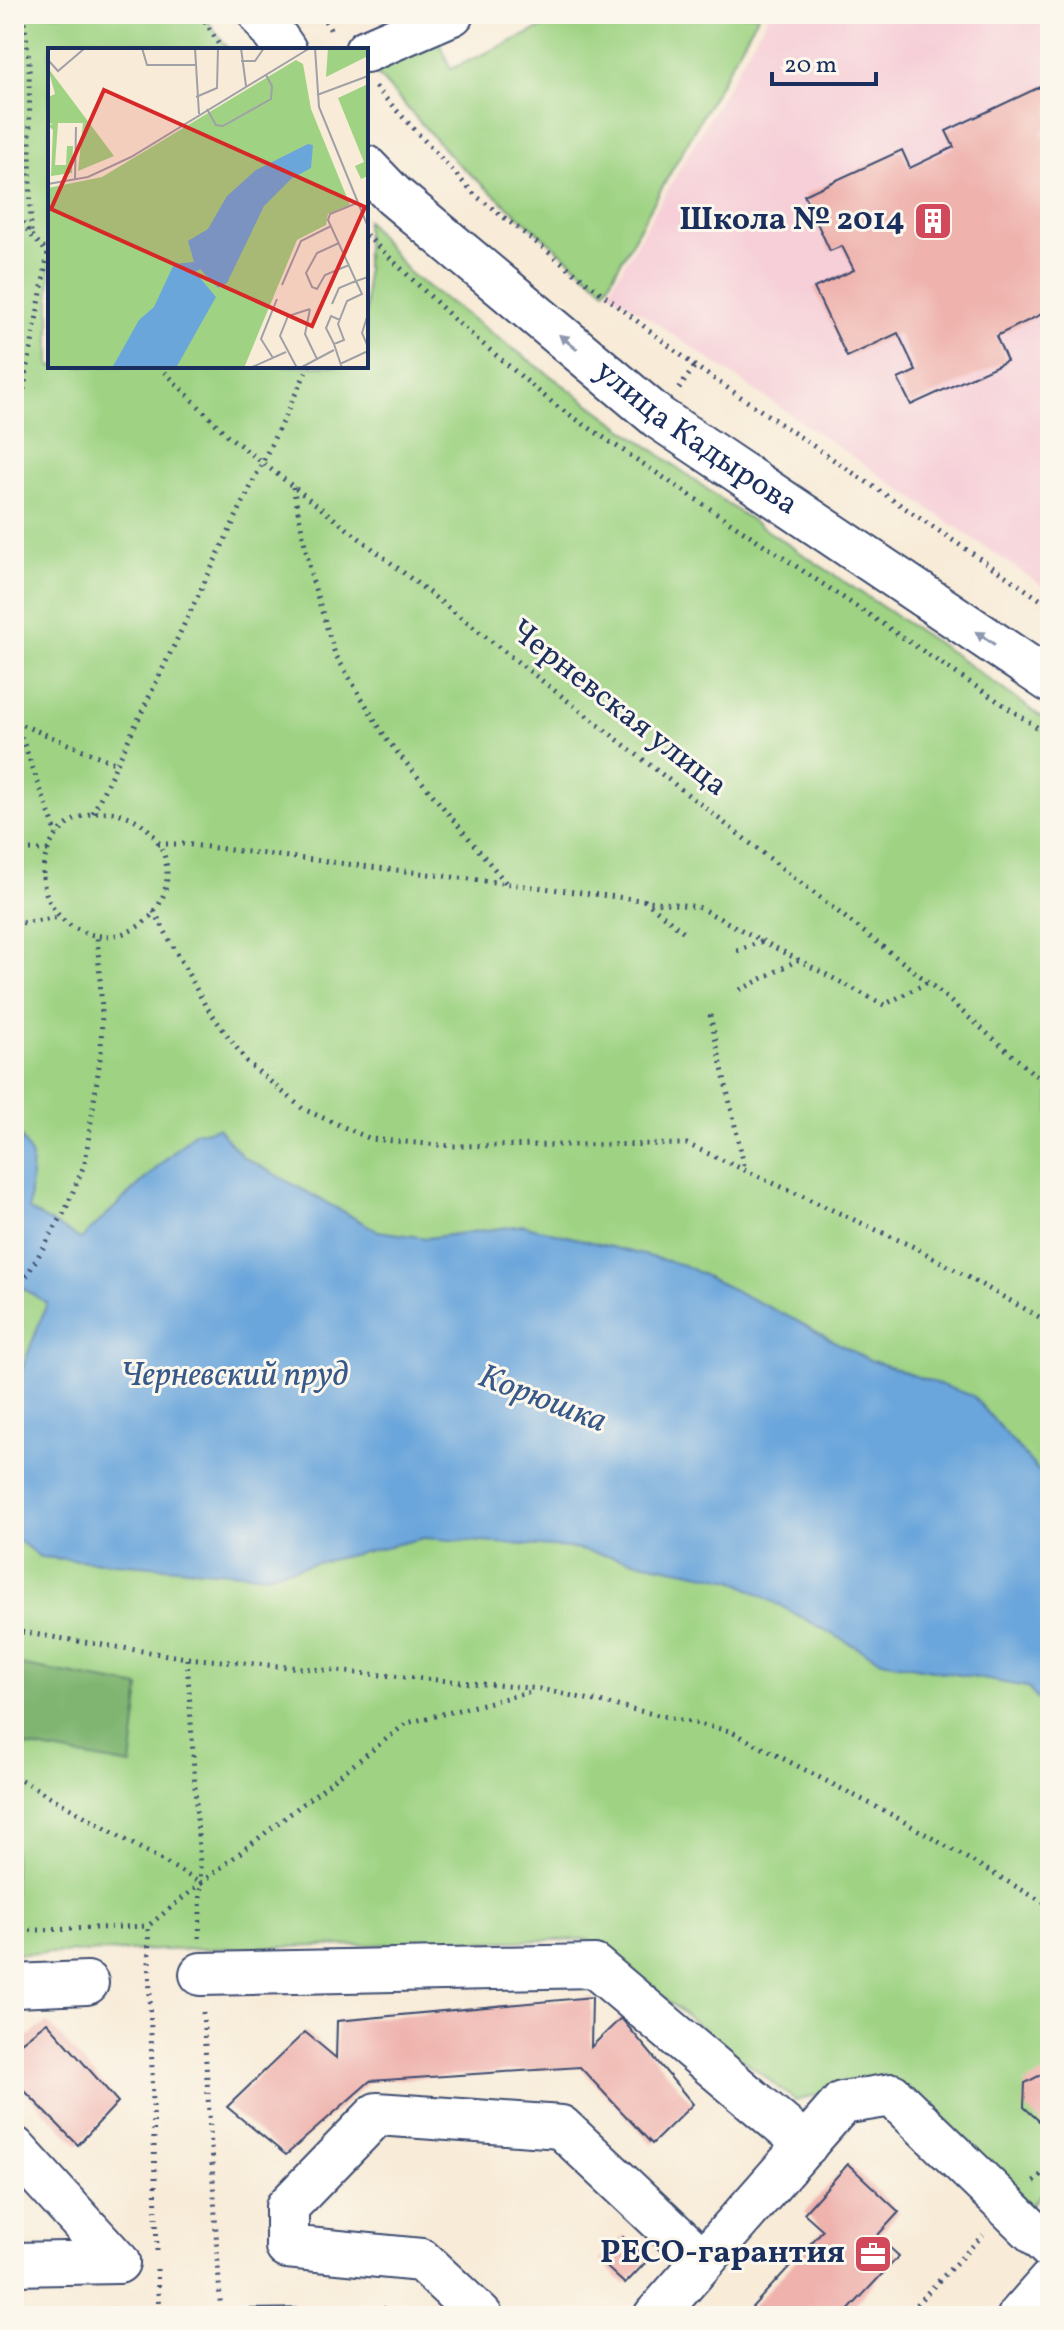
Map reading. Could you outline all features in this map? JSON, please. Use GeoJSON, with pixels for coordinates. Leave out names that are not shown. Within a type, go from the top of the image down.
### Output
{"type":"FeatureCollection","features":[{"type":"Feature","properties":{"kind":"street"},"geometry":{"type":"LineString","coordinates":[[260,14],[284,48]]}},
{"type":"Feature","properties":{"kind":"street"},"geometry":{"type":"LineString","coordinates":[[368,50],[452,14]]}},
{"type":"Feature","properties":{"kind":"street","name":"улица Кадырова"},"geometry":{"type":"LineString","coordinates":[[368,169],[393,195],[659,418],[1050,681]]}},
{"type":"Feature","properties":{"kind":"street"},"geometry":{"type":"LineString","coordinates":[[201,1974],[594,1966],[806,2145]]}},
{"type":"Feature","properties":{"kind":"street"},"geometry":{"type":"LineString","coordinates":[[14,1986],[87,1983]]}},
{"type":"Feature","properties":{"kind":"street"},"geometry":{"type":"LineString","coordinates":[[655,2316],[842,2103],[892,2095],[1050,2248]]}},
{"type":"Feature","properties":{"kind":"street"},"geometry":{"type":"LineString","coordinates":[[481,2316],[421,2260],[287,2247],[287,2207],[377,2114],[561,2127],[703,2261]]}},
{"type":"Feature","properties":{"kind":"street"},"geometry":{"type":"LineString","coordinates":[[14,2148],[118,2262],[14,2264]]}},
{"type":"Feature","properties":{"kind":"street"},"geometry":{"type":"LineString","coordinates":[[1019,2316],[1050,2281]]}},
{"type":"Feature","properties":{"kind":"path"},"geometry":{"type":"LineString","coordinates":[[23,14],[29,58],[31,235]]}},
{"type":"Feature","properties":{"kind":"path"},"geometry":{"type":"LineString","coordinates":[[201,14],[221,48]]}},
{"type":"Feature","properties":{"kind":"path"},"geometry":{"type":"LineString","coordinates":[[368,80],[475,195],[695,366],[1050,606]]}},
{"type":"Feature","properties":{"kind":"path"},"geometry":{"type":"LineString","coordinates":[[16,213],[48,253]]}},
{"type":"Feature","properties":{"kind":"path"},"geometry":{"type":"LineString","coordinates":[[368,246],[371,241]]}},
{"type":"Feature","properties":{"kind":"path"},"geometry":{"type":"LineString","coordinates":[[14,445],[48,259]]}},
{"type":"Feature","properties":{"kind":"path","name":"Черневская улица"},"geometry":{"type":"LineString","coordinates":[[161,368],[227,435],[928,982],[1050,1088]]}},
{"type":"Feature","properties":{"kind":"path"},"geometry":{"type":"LineString","coordinates":[[93,813],[308,368]]}},
{"type":"Feature","properties":{"kind":"path"},"geometry":{"type":"LineString","coordinates":[[293,486],[312,579],[335,654],[387,740],[506,883]]}},
{"type":"Feature","properties":{"kind":"path"},"geometry":{"type":"LineString","coordinates":[[14,706],[15,722],[57,835]]}},
{"type":"Feature","properties":{"kind":"path"},"geometry":{"type":"LineString","coordinates":[[15,722],[117,764]]}},
{"type":"Feature","properties":{"kind":"path"},"geometry":{"type":"LineString","coordinates":[[93,813],[130,817],[145,827],[158,844],[165,862],[166,883],[160,904],[146,920],[128,932],[108,937],[86,934],[67,924],[53,908],[44,888],[43,867],[57,835],[75,820],[93,813]]}},
{"type":"Feature","properties":{"kind":"path"},"geometry":{"type":"LineString","coordinates":[[158,844],[183,844],[698,907],[884,1005],[928,982]]}},
{"type":"Feature","properties":{"kind":"path"},"geometry":{"type":"LineString","coordinates":[[14,850],[48,850]]}},
{"type":"Feature","properties":{"kind":"path"},"geometry":{"type":"LineString","coordinates":[[644,900],[684,932]]}},
{"type":"Feature","properties":{"kind":"path"},"geometry":{"type":"LineString","coordinates":[[154,911],[205,1005],[247,1062],[303,1109],[371,1139],[450,1146],[687,1144],[914,1247],[1050,1323]]}},
{"type":"Feature","properties":{"kind":"path"},"geometry":{"type":"LineString","coordinates":[[14,924],[61,917]]}},
{"type":"Feature","properties":{"kind":"path"},"geometry":{"type":"LineString","coordinates":[[14,1297],[65,1211],[85,1163],[98,1078],[102,1010],[97,935]]}},
{"type":"Feature","properties":{"kind":"path"},"geometry":{"type":"LineString","coordinates":[[737,951],[762,941]]}},
{"type":"Feature","properties":{"kind":"path"},"geometry":{"type":"LineString","coordinates":[[740,990],[798,960]]}},
{"type":"Feature","properties":{"kind":"path"},"geometry":{"type":"LineString","coordinates":[[710,1015],[746,1171]]}},
{"type":"Feature","properties":{"kind":"path"},"geometry":{"type":"LineString","coordinates":[[14,1631],[187,1658],[541,1689],[730,1731],[894,1816],[1050,1906]]}},
{"type":"Feature","properties":{"kind":"path"},"geometry":{"type":"LineString","coordinates":[[221,2316],[198,1920],[201,1883],[407,1723],[541,1689]]}},
{"type":"Feature","properties":{"kind":"path"},"geometry":{"type":"LineString","coordinates":[[14,1776],[201,1883]]}},
{"type":"Feature","properties":{"kind":"path"},"geometry":{"type":"LineString","coordinates":[[14,1931],[148,1926]]}},
{"type":"Feature","properties":{"kind":"path"},"geometry":{"type":"LineString","coordinates":[[905,2316],[1050,2165]]}},
{"type":"Feature","properties":{"kind":"shaded area"},"geometry":{"type":"Polygon","coordinates":[[[769,14],[1050,14],[1050,591],[609,291],[769,14]]]}},
{"type":"Feature","properties":{"kind":"green space"},"geometry":{"type":"Polygon","coordinates":[[[14,14],[203,14],[228,48],[48,48],[48,368],[368,368],[368,222],[410,274],[733,508],[952,653],[1050,723],[1050,2185],[1026,2211],[884,2075],[796,2101],[588,1939],[14,1954],[14,14]]]}},
{"type":"Feature","properties":{"kind":"green space"},"geometry":{"type":"Polygon","coordinates":[[[572,14],[759,14],[605,290],[455,161],[374,71],[438,41],[451,69],[572,14]]]}},
{"type":"Feature","properties":{"kind":"green space"},"geometry":{"type":"Polygon","coordinates":[[[14,1664],[140,1687],[131,1765],[14,1744],[14,1664]]]}},
{"type":"Feature","properties":{"kind":"water","name":"Черневский пруд"},"geometry":{"type":"Polygon","coordinates":[[[14,1124],[32,1157],[29,1210],[81,1239],[194,1133],[218,1128],[243,1157],[378,1231],[427,1238],[523,1225],[683,1265],[867,1359],[973,1396],[1050,1484],[1050,1714],[1027,1687],[882,1661],[733,1580],[568,1548],[424,1538],[265,1575],[40,1557],[14,1537],[14,1390],[47,1303],[14,1283],[14,1124]]]}},
{"type":"Feature","properties":{"kind":"building","name":"Школа № 2014"},"geometry":{"type":"Polygon","coordinates":[[[1046,84],[1050,94],[1050,127],[1041,131],[1050,149],[1050,325],[1044,313],[996,336],[1007,361],[911,405],[898,379],[916,371],[898,333],[847,357],[814,288],[854,270],[842,246],[830,251],[804,195],[902,150],[910,168],[954,147],[946,131],[1046,84]]]}},
{"type":"Feature","properties":{"kind":"building"},"geometry":{"type":"Polygon","coordinates":[[[592,1997],[591,2047],[621,2018],[693,2104],[652,2144],[580,2067],[370,2081],[286,2155],[227,2107],[305,2032],[336,2058],[337,2021],[592,1997]]]}},
{"type":"Feature","properties":{"kind":"building"},"geometry":{"type":"Polygon","coordinates":[[[47,2022],[118,2102],[78,2145],[14,2080],[14,2035],[17,2045],[47,2022]]]}},
{"type":"Feature","properties":{"kind":"building"},"geometry":{"type":"Polygon","coordinates":[[[1050,2070],[1050,2131],[1024,2107],[1025,2083],[1050,2070]]]}},
{"type":"Feature","properties":{"kind":"building"},"geometry":{"type":"Polygon","coordinates":[[[848,2164],[899,2212],[877,2236],[899,2256],[843,2316],[744,2316],[823,2230],[804,2213],[848,2164]]]}},
{"type":"Feature","properties":{"kind":"building"},"geometry":{"type":"Polygon","coordinates":[[[623,2237],[648,2260],[625,2284],[600,2261],[623,2237]]]}},
{"type":"Feature","properties":{"kind":"building"},"geometry":{"type":"Polygon","coordinates":[[[384,2307],[388,2316],[242,2316],[242,2309],[384,2307]]]}},
{"type":"Feature","properties":{"kind":"place","name":"Школа № 2014"},"geometry":{"type":"Point","coordinates":[933,221]}},
{"type":"Feature","properties":{"kind":"place","name":"РЕСО-гарантия"},"geometry":{"type":"Point","coordinates":[873,2254]}},
{"type":"Feature","properties":{"kind":"water label","name":"Корюшка"},"geometry":{"type":"Point","coordinates":[542,1400]}}]}
